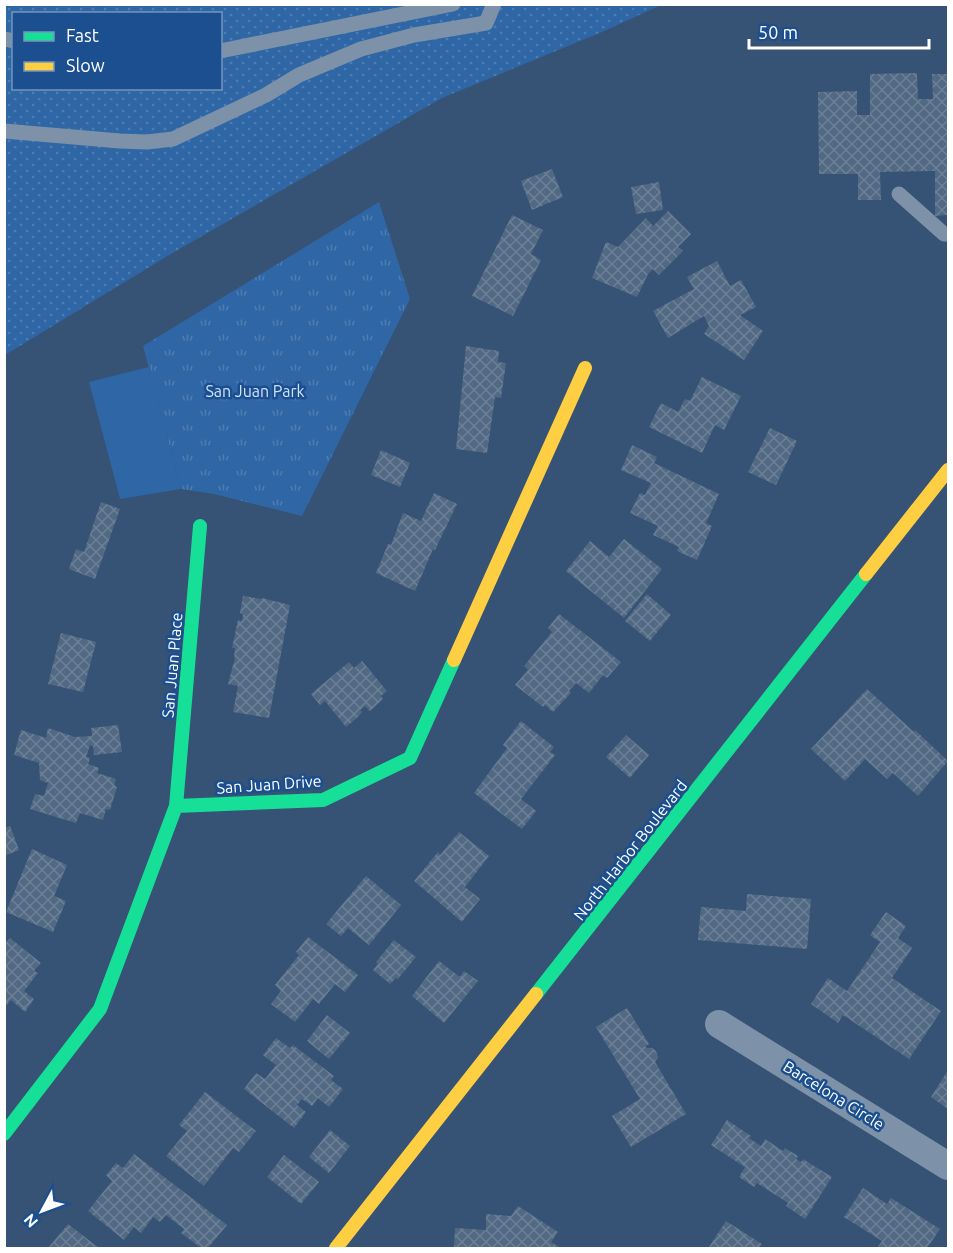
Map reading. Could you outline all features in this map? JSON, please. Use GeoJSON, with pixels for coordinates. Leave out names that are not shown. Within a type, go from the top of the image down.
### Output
{"type":"FeatureCollection","features":[{"type":"Feature","properties":{"kind":"street","name":"San Juan Drive"},"geometry":{"type":"LineString","coordinates":[[176,806],[322,800],[410,758],[585,369]]}},
{"type":"Feature","properties":{"kind":"street","name":"North Harbor Boulevard"},"geometry":{"type":"LineString","coordinates":[[336,1248],[948,470]]}},
{"type":"Feature","properties":{"kind":"street","name":"San Juan Place"},"geometry":{"type":"LineString","coordinates":[[176,806],[200,526]]}},
{"type":"Feature","properties":{"kind":"street"},"geometry":{"type":"LineString","coordinates":[[4,1134],[100,1009],[176,806]]}},
{"type":"Feature","properties":{"kind":"street","name":"Barcelona Circle"},"geometry":{"type":"LineString","coordinates":[[719,1024],[948,1166]]}},
{"type":"Feature","properties":{"kind":"lane"},"geometry":{"type":"LineString","coordinates":[[222,51],[453,4]]}},
{"type":"Feature","properties":{"kind":"lane"},"geometry":{"type":"LineString","coordinates":[[4,131],[120,141],[173,140],[266,95],[299,75],[361,50],[414,35],[486,23],[494,4]]}},
{"type":"Feature","properties":{"kind":"lane"},"geometry":{"type":"LineString","coordinates":[[899,194],[944,234],[948,234]]}},
{"type":"Feature","properties":{"kind":"green space"},"geometry":{"type":"Polygon","coordinates":[[[5,5],[661,5],[442,98],[169,255],[5,355],[5,5]]]}},
{"type":"Feature","properties":{"kind":"green space","name":"San Juan Park"},"geometry":{"type":"Polygon","coordinates":[[[379,202],[410,299],[302,516],[214,494],[181,489],[143,346],[379,202]]]}},
{"type":"Feature","properties":{"kind":"green space"},"geometry":{"type":"Polygon","coordinates":[[[149,367],[181,489],[120,499],[89,382],[149,367]]]}},
{"type":"Feature","properties":{"kind":"building"},"geometry":{"type":"Polygon","coordinates":[[[917,73],[918,99],[933,99],[932,74],[948,74],[948,215],[935,216],[935,171],[880,172],[881,200],[858,200],[858,174],[819,174],[818,92],[857,91],[857,115],[870,115],[870,74],[917,73]]]}},
{"type":"Feature","properties":{"kind":"building"},"geometry":{"type":"Polygon","coordinates":[[[552,169],[563,197],[532,210],[521,181],[552,169]]]}},
{"type":"Feature","properties":{"kind":"building"},"geometry":{"type":"Polygon","coordinates":[[[659,182],[663,210],[636,214],[631,187],[659,182]]]}},
{"type":"Feature","properties":{"kind":"building"},"geometry":{"type":"Polygon","coordinates":[[[668,211],[691,234],[678,247],[683,251],[659,275],[653,269],[648,274],[637,297],[592,278],[606,242],[618,247],[646,218],[653,226],[668,211]]]}},
{"type":"Feature","properties":{"kind":"building"},"geometry":{"type":"Polygon","coordinates":[[[512,215],[543,230],[531,254],[541,260],[513,316],[472,296],[512,215]]]}},
{"type":"Feature","properties":{"kind":"building"},"geometry":{"type":"Polygon","coordinates":[[[717,261],[730,286],[741,280],[756,307],[740,315],[763,331],[744,360],[704,334],[709,326],[704,316],[668,338],[653,311],[694,289],[687,277],[717,261]]]}},
{"type":"Feature","properties":{"kind":"building"},"geometry":{"type":"Polygon","coordinates":[[[466,346],[499,351],[498,362],[506,363],[501,398],[495,397],[487,453],[456,449],[466,346]]]}},
{"type":"Feature","properties":{"kind":"building"},"geometry":{"type":"Polygon","coordinates":[[[702,377],[741,396],[724,430],[715,425],[702,453],[649,427],[661,403],[678,412],[685,399],[690,401],[702,377]]]}},
{"type":"Feature","properties":{"kind":"building"},"geometry":{"type":"Polygon","coordinates":[[[770,428],[797,441],[776,485],[748,472],[770,428]]]}},
{"type":"Feature","properties":{"kind":"building"},"geometry":{"type":"Polygon","coordinates":[[[632,445],[657,457],[654,463],[719,494],[706,523],[712,526],[697,560],[677,551],[679,547],[653,535],[658,526],[630,513],[640,493],[645,495],[651,483],[621,470],[632,445]]]}},
{"type":"Feature","properties":{"kind":"building"},"geometry":{"type":"Polygon","coordinates":[[[381,450],[410,463],[400,487],[371,475],[381,450]]]}},
{"type":"Feature","properties":{"kind":"building"},"geometry":{"type":"Polygon","coordinates":[[[434,493],[457,504],[435,550],[433,549],[415,591],[376,573],[388,544],[391,545],[403,513],[421,521],[434,493]]]}},
{"type":"Feature","properties":{"kind":"building"},"geometry":{"type":"Polygon","coordinates":[[[101,502],[120,509],[95,579],[69,569],[76,549],[84,552],[101,502]]]}},
{"type":"Feature","properties":{"kind":"building"},"geometry":{"type":"Polygon","coordinates":[[[624,539],[662,569],[624,618],[566,571],[590,541],[609,557],[624,539]]]}},
{"type":"Feature","properties":{"kind":"building"},"geometry":{"type":"Polygon","coordinates":[[[647,594],[671,615],[650,641],[625,621],[647,594]]]}},
{"type":"Feature","properties":{"kind":"building"},"geometry":{"type":"Polygon","coordinates":[[[243,596],[290,605],[269,718],[233,712],[238,686],[228,684],[235,658],[235,648],[232,648],[238,620],[242,621],[243,614],[240,613],[243,596]]]}},
{"type":"Feature","properties":{"kind":"building"},"geometry":{"type":"Polygon","coordinates":[[[559,614],[621,662],[607,678],[603,675],[589,693],[576,683],[569,691],[571,693],[553,712],[515,685],[528,670],[524,666],[552,632],[548,628],[559,614]]]}},
{"type":"Feature","properties":{"kind":"building"},"geometry":{"type":"Polygon","coordinates":[[[61,633],[96,642],[83,692],[48,684],[61,633]]]}},
{"type":"Feature","properties":{"kind":"building"},"geometry":{"type":"Polygon","coordinates":[[[362,661],[387,691],[381,696],[383,699],[370,711],[365,706],[360,710],[362,712],[359,716],[346,727],[325,701],[320,705],[311,694],[349,662],[354,668],[362,661]]]}},
{"type":"Feature","properties":{"kind":"building"},"geometry":{"type":"Polygon","coordinates":[[[867,689],[948,761],[918,796],[893,773],[887,779],[865,759],[845,781],[811,749],[867,689]]]}},
{"type":"Feature","properties":{"kind":"building"},"geometry":{"type":"Polygon","coordinates":[[[521,721],[554,747],[550,752],[555,755],[521,799],[536,811],[522,829],[474,793],[507,748],[503,745],[521,721]]]}},
{"type":"Feature","properties":{"kind":"building"},"geometry":{"type":"Polygon","coordinates":[[[118,725],[122,752],[94,755],[93,746],[90,745],[86,757],[90,758],[88,764],[99,768],[97,773],[116,779],[114,785],[117,787],[110,810],[106,809],[103,820],[80,813],[76,823],[30,809],[35,794],[44,796],[48,783],[40,780],[39,763],[14,755],[21,730],[46,738],[48,728],[75,737],[92,736],[91,728],[118,725]]]}},
{"type":"Feature","properties":{"kind":"building"},"geometry":{"type":"Polygon","coordinates":[[[626,735],[649,755],[630,778],[606,757],[626,735]]]}},
{"type":"Feature","properties":{"kind":"building"},"geometry":{"type":"Polygon","coordinates":[[[10,826],[19,850],[4,856],[4,828],[10,826]]]}},
{"type":"Feature","properties":{"kind":"building"},"geometry":{"type":"Polygon","coordinates":[[[459,832],[489,856],[465,887],[480,899],[462,922],[414,881],[438,852],[440,855],[459,832]]]}},
{"type":"Feature","properties":{"kind":"building"},"geometry":{"type":"Polygon","coordinates":[[[32,849],[67,865],[54,896],[66,901],[53,932],[6,912],[32,849]]]}},
{"type":"Feature","properties":{"kind":"building"},"geometry":{"type":"Polygon","coordinates":[[[366,876],[401,905],[369,945],[348,928],[341,936],[326,924],[366,876]]]}},
{"type":"Feature","properties":{"kind":"building"},"geometry":{"type":"Polygon","coordinates":[[[747,894],[811,899],[807,949],[698,940],[701,907],[746,911],[747,894]]]}},
{"type":"Feature","properties":{"kind":"building"},"geometry":{"type":"Polygon","coordinates":[[[886,912],[906,926],[898,938],[912,948],[892,978],[941,1011],[909,1059],[843,1015],[838,1023],[811,1004],[828,978],[847,991],[880,942],[870,935],[886,912]]]}},
{"type":"Feature","properties":{"kind":"building"},"geometry":{"type":"Polygon","coordinates":[[[308,937],[358,975],[345,992],[335,984],[319,1004],[313,999],[295,1022],[271,1004],[281,991],[275,985],[299,955],[296,952],[308,937]]]}},
{"type":"Feature","properties":{"kind":"building"},"geometry":{"type":"Polygon","coordinates":[[[10,938],[41,963],[34,971],[38,973],[24,991],[34,999],[25,1012],[11,1000],[4,1008],[4,945],[10,938]]]}},
{"type":"Feature","properties":{"kind":"building"},"geometry":{"type":"Polygon","coordinates":[[[394,940],[416,957],[398,979],[396,978],[390,984],[373,970],[378,964],[376,962],[394,940]]]}},
{"type":"Feature","properties":{"kind":"building"},"geometry":{"type":"Polygon","coordinates":[[[439,961],[460,977],[464,971],[478,981],[444,1023],[412,996],[439,961]]]}},
{"type":"Feature","properties":{"kind":"building"},"geometry":{"type":"Polygon","coordinates":[[[627,1008],[649,1044],[645,1046],[656,1051],[658,1057],[655,1062],[686,1114],[631,1147],[612,1116],[640,1099],[596,1027],[627,1008]]]}},
{"type":"Feature","properties":{"kind":"building"},"geometry":{"type":"Polygon","coordinates":[[[327,1015],[350,1033],[329,1059],[307,1041],[327,1015]]]}},
{"type":"Feature","properties":{"kind":"building"},"geometry":{"type":"Polygon","coordinates":[[[276,1038],[290,1048],[293,1045],[334,1076],[331,1080],[343,1089],[329,1107],[318,1098],[312,1106],[302,1099],[297,1105],[306,1112],[294,1128],[244,1089],[256,1073],[265,1079],[276,1065],[263,1055],[276,1038]]]}},
{"type":"Feature","properties":{"kind":"building"},"geometry":{"type":"Polygon","coordinates":[[[948,1070],[948,1109],[931,1097],[948,1070]]]}},
{"type":"Feature","properties":{"kind":"building"},"geometry":{"type":"Polygon","coordinates":[[[205,1092],[256,1131],[239,1152],[233,1148],[204,1186],[166,1156],[187,1131],[179,1125],[205,1092]]]}},
{"type":"Feature","properties":{"kind":"building"},"geometry":{"type":"Polygon","coordinates":[[[727,1120],[751,1136],[749,1138],[761,1146],[765,1139],[783,1151],[785,1148],[798,1156],[796,1159],[801,1162],[803,1159],[832,1177],[805,1219],[786,1206],[788,1203],[757,1183],[754,1187],[739,1177],[745,1167],[711,1145],[727,1120]]]}},
{"type":"Feature","properties":{"kind":"building"},"geometry":{"type":"Polygon","coordinates":[[[330,1130],[350,1146],[329,1173],[309,1157],[330,1130]]]}},
{"type":"Feature","properties":{"kind":"building"},"geometry":{"type":"Polygon","coordinates":[[[134,1154],[227,1225],[208,1248],[201,1248],[181,1233],[184,1229],[166,1215],[160,1222],[153,1217],[141,1233],[134,1227],[124,1240],[88,1211],[112,1181],[106,1175],[116,1163],[123,1168],[134,1154]]]}},
{"type":"Feature","properties":{"kind":"building"},"geometry":{"type":"Polygon","coordinates":[[[284,1155],[319,1182],[301,1204],[267,1177],[284,1155]]]}},
{"type":"Feature","properties":{"kind":"building"},"geometry":{"type":"Polygon","coordinates":[[[863,1188],[887,1204],[891,1198],[940,1229],[927,1248],[877,1248],[882,1241],[844,1217],[863,1188]]]}},
{"type":"Feature","properties":{"kind":"building"},"geometry":{"type":"Polygon","coordinates":[[[518,1206],[558,1232],[551,1242],[561,1248],[454,1248],[455,1228],[486,1230],[486,1214],[511,1216],[518,1206]]]}},
{"type":"Feature","properties":{"kind":"building"},"geometry":{"type":"Polygon","coordinates":[[[726,1221],[762,1244],[759,1248],[709,1247],[726,1221]]]}},
{"type":"Feature","properties":{"kind":"building"},"geometry":{"type":"Polygon","coordinates":[[[68,1224],[99,1248],[48,1248],[68,1224]]]}},
{"type":"Feature","properties":{"kind":"traffic: fast"},"geometry":{"type":"LineString","coordinates":[[176,806],[200,526]]}},
{"type":"Feature","properties":{"kind":"traffic: fast"},"geometry":{"type":"LineString","coordinates":[[536,994],[866,574]]}},
{"type":"Feature","properties":{"kind":"traffic: fast"},"geometry":{"type":"LineString","coordinates":[[4,1134],[100,1009],[176,806],[323,800],[410,758],[454,660]]}},
{"type":"Feature","properties":{"kind":"traffic: slow"},"geometry":{"type":"LineString","coordinates":[[454,660],[585,368]]}},
{"type":"Feature","properties":{"kind":"traffic: slow"},"geometry":{"type":"LineString","coordinates":[[866,574],[948,470]]}},
{"type":"Feature","properties":{"kind":"traffic: slow"},"geometry":{"type":"LineString","coordinates":[[336,1248],[536,994]]}}]}
